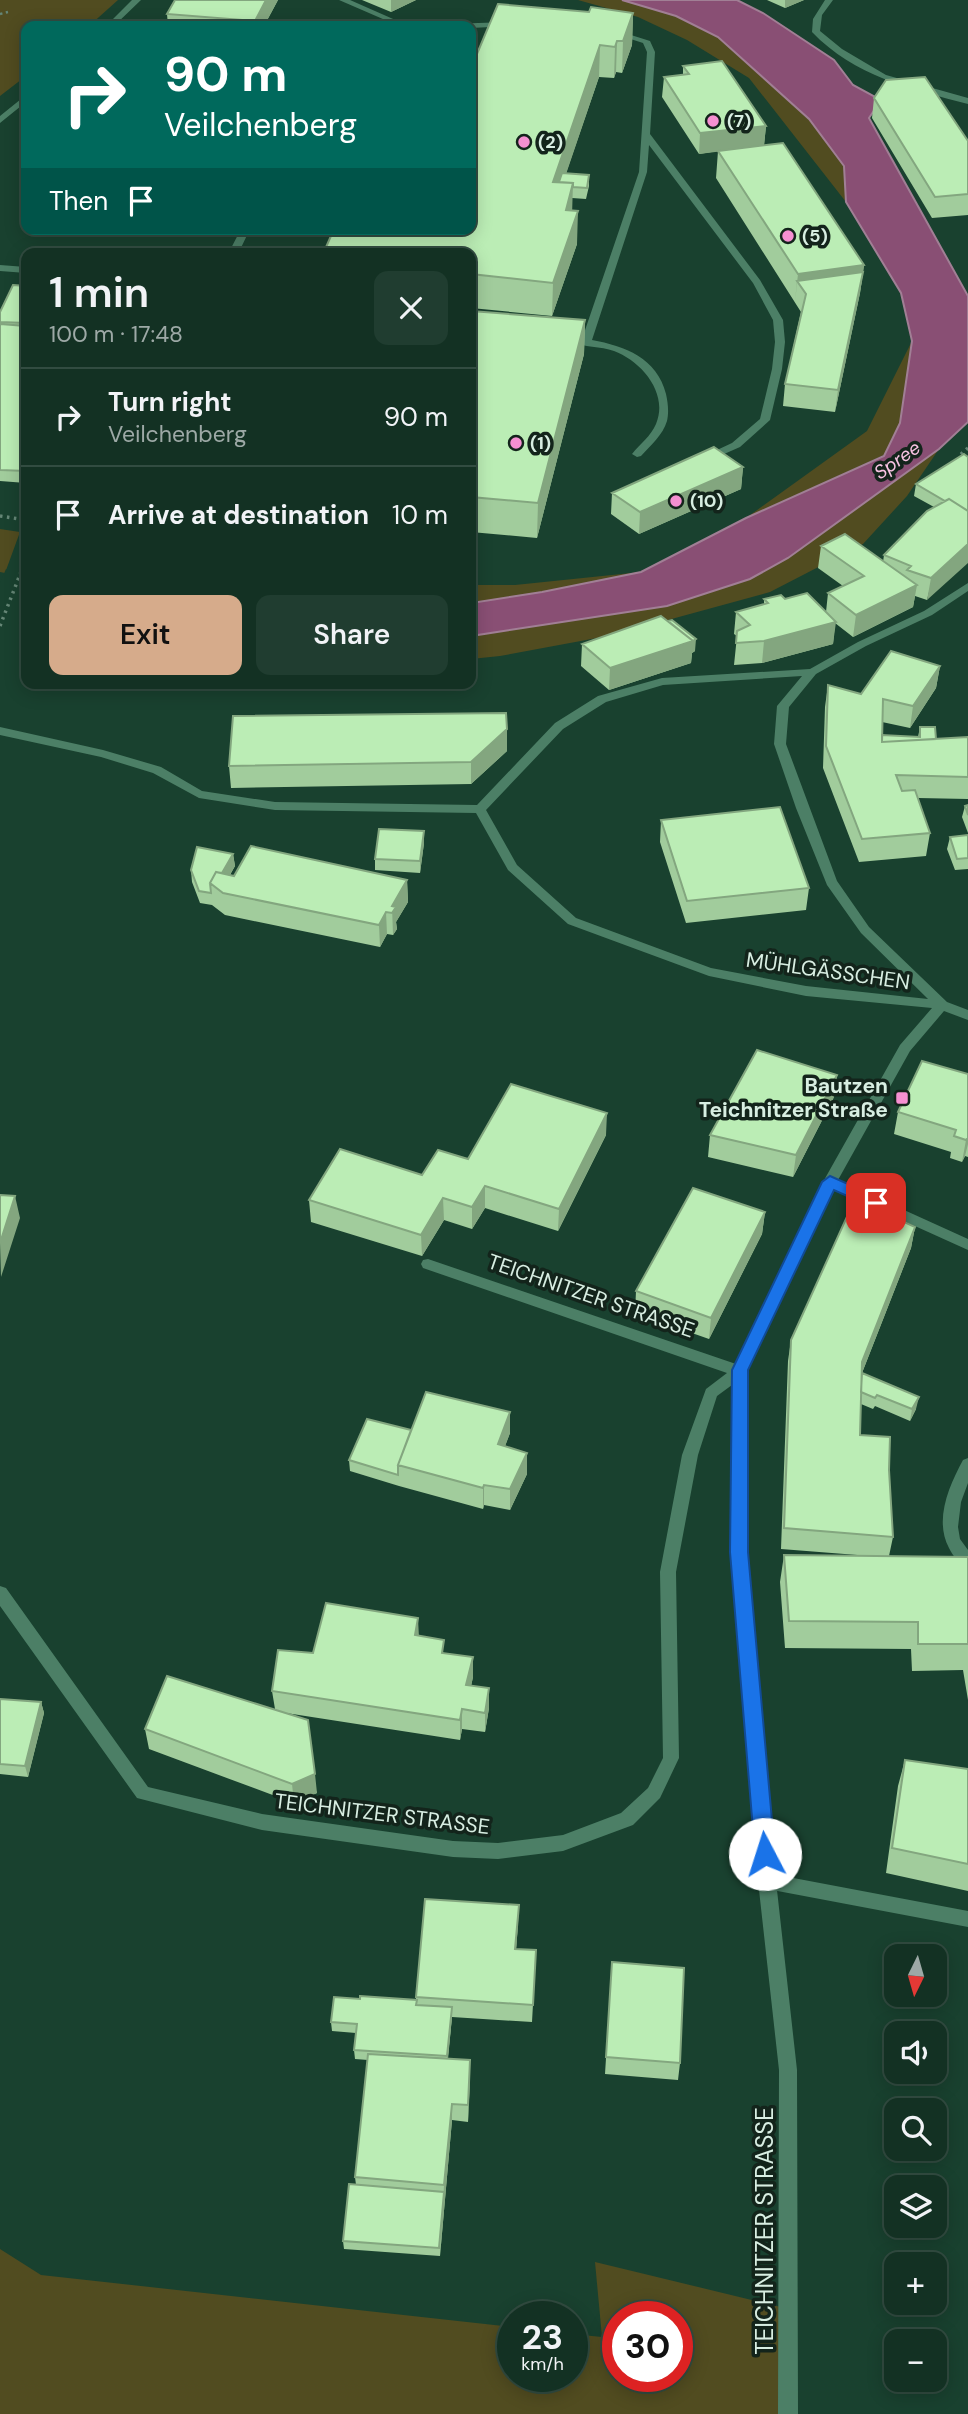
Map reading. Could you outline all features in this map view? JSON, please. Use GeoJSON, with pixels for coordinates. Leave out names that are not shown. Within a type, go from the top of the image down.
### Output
{"type":"FeatureCollection","features":[{"type":"Feature","properties":{"kind":"street"},"geometry":{"type":"LineString","coordinates":[[115,21],[137,0]]}},
{"type":"Feature","properties":{"kind":"street"},"geometry":{"type":"LineString","coordinates":[[343,0],[393,21]]}},
{"type":"Feature","properties":{"kind":"street"},"geometry":{"type":"LineString","coordinates":[[829,0],[819,12],[815,23],[816,32],[839,51],[884,77],[968,101]]}},
{"type":"Feature","properties":{"kind":"street"},"geometry":{"type":"LineString","coordinates":[[476,25],[512,23]]}},
{"type":"Feature","properties":{"kind":"street"},"geometry":{"type":"LineString","coordinates":[[586,342],[643,172],[646,135],[651,52],[646,41],[621,31],[607,30]]}},
{"type":"Feature","properties":{"kind":"street"},"geometry":{"type":"LineString","coordinates":[[0,120],[21,102]]}},
{"type":"Feature","properties":{"kind":"street"},"geometry":{"type":"LineString","coordinates":[[646,135],[758,282],[778,320],[778,369],[765,420],[736,445],[695,464]]}},
{"type":"Feature","properties":{"kind":"street"},"geometry":{"type":"LineString","coordinates":[[0,268],[21,270]]}},
{"type":"Feature","properties":{"kind":"street"},"geometry":{"type":"LineString","coordinates":[[560,340],[617,347],[641,359],[657,381],[662,399],[662,422],[637,454]]}},
{"type":"Feature","properties":{"kind":"street"},"geometry":{"type":"LineString","coordinates":[[968,586],[928,613],[862,644],[812,672],[783,706],[780,744],[831,882],[865,930],[942,1005],[968,1015]]}},
{"type":"Feature","properties":{"kind":"street"},"geometry":{"type":"LineString","coordinates":[[0,731],[103,754],[157,771],[199,794],[275,806],[480,809],[559,726],[602,699],[662,682],[812,672]]}},
{"type":"Feature","properties":{"kind":"street","name":"MÜHLGÄSSCHEN"},"geometry":{"type":"LineString","coordinates":[[480,809],[512,867],[542,897],[572,921],[709,972],[806,991],[942,1005]]}},
{"type":"Feature","properties":{"kind":"street","name":"TEICHNITZER STRASSE"},"geometry":{"type":"LineString","coordinates":[[789,2414],[788,2070],[768,1881],[739,1552],[740,1370],[830,1182],[905,1048],[942,1005]]}},
{"type":"Feature","properties":{"kind":"street"},"geometry":{"type":"LineString","coordinates":[[830,1182],[968,1245]]}},
{"type":"Feature","properties":{"kind":"street","name":"TEICHNITZER STRASSE"},"geometry":{"type":"LineString","coordinates":[[428,1264],[740,1370]]}},
{"type":"Feature","properties":{"kind":"street","name":"TEICHNITZER STRASSE"},"geometry":{"type":"LineString","coordinates":[[0,1593],[143,1793],[262,1822],[453,1849],[498,1851],[563,1843],[627,1819],[654,1793],[671,1758],[668,1572],[690,1455],[711,1393],[740,1370]]}},
{"type":"Feature","properties":{"kind":"street"},"geometry":{"type":"LineString","coordinates":[[968,1464],[950,1517],[949,1537],[957,1552],[968,1560]]}},
{"type":"Feature","properties":{"kind":"street"},"geometry":{"type":"LineString","coordinates":[[768,1881],[968,1919]]}},
{"type":"Feature","properties":{"kind":"path"},"geometry":{"type":"LineString","coordinates":[[0,14],[8,12]]}},
{"type":"Feature","properties":{"kind":"path"},"geometry":{"type":"LineString","coordinates":[[968,448],[959,456],[968,462]]}},
{"type":"Feature","properties":{"kind":"path"},"geometry":{"type":"LineString","coordinates":[[0,516],[21,519]]}},
{"type":"Feature","properties":{"kind":"path"},"geometry":{"type":"LineString","coordinates":[[0,626],[21,572]]}},
{"type":"Feature","properties":{"kind":"shaded area"},"geometry":{"type":"Polygon","coordinates":[[[0,0],[118,0],[95,21],[21,21],[21,80],[0,96],[0,0]]]}},
{"type":"Feature","properties":{"kind":"shaded area"},"geometry":{"type":"Polygon","coordinates":[[[578,0],[622,0],[676,16],[718,37],[809,119],[844,166],[846,202],[749,78],[687,40],[638,17],[578,0]]]}},
{"type":"Feature","properties":{"kind":"shaded area"},"geometry":{"type":"Polygon","coordinates":[[[912,341],[900,423],[884,455],[746,518],[867,431],[912,341]]]}},
{"type":"Feature","properties":{"kind":"shaded area"},"geometry":{"type":"Polygon","coordinates":[[[939,449],[907,496],[863,544],[770,592],[613,635],[476,658],[476,635],[555,622],[750,579],[788,558],[939,449]]]}},
{"type":"Feature","properties":{"kind":"shaded area"},"geometry":{"type":"Polygon","coordinates":[[[0,529],[20,532],[5,573],[0,572],[0,529]]]}},
{"type":"Feature","properties":{"kind":"shaded area"},"geometry":{"type":"Polygon","coordinates":[[[641,572],[476,602],[476,585],[515,585],[641,572]]]}},
{"type":"Feature","properties":{"kind":"shaded area"},"geometry":{"type":"Polygon","coordinates":[[[0,2249],[41,2275],[497,2325],[497,2392],[588,2392],[588,2336],[602,2337],[595,2262],[789,2309],[788,2414],[0,2414],[0,2249]]]}},
{"type":"Feature","properties":{"kind":"water","name":"Spree"},"geometry":{"type":"Polygon","coordinates":[[[622,0],[737,0],[763,13],[834,60],[853,85],[881,100],[869,118],[968,296],[968,422],[939,449],[788,558],[750,579],[667,606],[476,635],[476,602],[641,572],[746,518],[884,456],[900,423],[912,341],[901,293],[846,202],[844,166],[809,119],[718,37],[676,16],[622,0]]]}},
{"type":"Feature","properties":{"kind":"pier"},"geometry":{"type":"Polygon","coordinates":[[[6,569],[21,580],[21,616],[18,624],[0,624],[0,583],[6,569]]]}},
{"type":"Feature","properties":{"kind":"building"},"geometry":{"type":"Polygon","coordinates":[[[175,0],[266,0],[255,21],[167,14],[175,0]]]}},
{"type":"Feature","properties":{"kind":"building","name":"(2)"},"geometry":{"type":"Polygon","coordinates":[[[498,4],[589,12],[591,7],[633,13],[623,41],[617,41],[615,47],[600,45],[553,182],[573,183],[566,210],[578,211],[553,283],[476,275],[476,248],[326,248],[331,235],[476,235],[476,56],[498,4]]]}},
{"type":"Feature","properties":{"kind":"building"},"geometry":{"type":"Polygon","coordinates":[[[722,61],[766,126],[700,133],[664,77],[689,74],[683,66],[722,61]]]}},
{"type":"Feature","properties":{"kind":"building"},"geometry":{"type":"Polygon","coordinates":[[[925,77],[968,141],[968,194],[935,197],[874,98],[886,80],[925,77]]]}},
{"type":"Feature","properties":{"kind":"building"},"geometry":{"type":"Polygon","coordinates":[[[783,143],[864,265],[798,274],[718,151],[783,143]]]}},
{"type":"Feature","properties":{"kind":"building"},"geometry":{"type":"Polygon","coordinates":[[[562,173],[589,175],[587,188],[559,182],[562,173]]]}},
{"type":"Feature","properties":{"kind":"building"},"geometry":{"type":"Polygon","coordinates":[[[863,272],[838,390],[785,384],[806,294],[797,281],[863,272]]]}},
{"type":"Feature","properties":{"kind":"building"},"geometry":{"type":"Polygon","coordinates":[[[13,285],[21,286],[21,323],[0,322],[0,312],[13,285]]]}},
{"type":"Feature","properties":{"kind":"building","name":"(1)"},"geometry":{"type":"Polygon","coordinates":[[[476,311],[585,320],[538,503],[476,497],[476,311]]]}},
{"type":"Feature","properties":{"kind":"building"},"geometry":{"type":"Polygon","coordinates":[[[0,324],[21,326],[21,471],[0,470],[0,324]]]}},
{"type":"Feature","properties":{"kind":"building"},"geometry":{"type":"Polygon","coordinates":[[[714,447],[743,467],[640,512],[612,493],[714,447]]]}},
{"type":"Feature","properties":{"kind":"building"},"geometry":{"type":"Polygon","coordinates":[[[964,454],[968,457],[968,511],[916,484],[964,454]]]}},
{"type":"Feature","properties":{"kind":"building"},"geometry":{"type":"Polygon","coordinates":[[[949,499],[968,511],[968,544],[931,578],[907,570],[911,566],[884,555],[927,511],[949,499]]]}},
{"type":"Feature","properties":{"kind":"building"},"geometry":{"type":"Polygon","coordinates":[[[845,534],[917,585],[856,615],[828,593],[864,576],[821,546],[845,534]]]}},
{"type":"Feature","properties":{"kind":"building"},"geometry":{"type":"Polygon","coordinates":[[[807,593],[836,622],[764,641],[736,643],[737,631],[750,625],[736,612],[768,603],[764,599],[781,595],[785,599],[807,593]]]}},
{"type":"Feature","properties":{"kind":"building"},"geometry":{"type":"Polygon","coordinates":[[[661,616],[693,641],[610,668],[582,644],[661,616]]]}},
{"type":"Feature","properties":{"kind":"building"},"geometry":{"type":"Polygon","coordinates":[[[672,620],[696,639],[693,641],[668,621],[672,620]]]}},
{"type":"Feature","properties":{"kind":"building"},"geometry":{"type":"Polygon","coordinates":[[[891,651],[940,666],[913,706],[883,699],[882,742],[968,737],[968,777],[896,775],[902,791],[915,790],[930,833],[862,839],[826,746],[828,685],[861,694],[891,651]]]}},
{"type":"Feature","properties":{"kind":"building"},"geometry":{"type":"Polygon","coordinates":[[[506,713],[507,729],[471,762],[229,766],[233,716],[506,713]]]}},
{"type":"Feature","properties":{"kind":"building"},"geometry":{"type":"Polygon","coordinates":[[[920,727],[935,727],[936,739],[882,742],[882,735],[920,737],[920,727]]]}},
{"type":"Feature","properties":{"kind":"building"},"geometry":{"type":"Polygon","coordinates":[[[780,807],[809,888],[687,901],[661,820],[780,807]]]}},
{"type":"Feature","properties":{"kind":"building"},"geometry":{"type":"Polygon","coordinates":[[[379,829],[424,831],[420,861],[375,859],[379,829]]]}},
{"type":"Feature","properties":{"kind":"building"},"geometry":{"type":"Polygon","coordinates":[[[968,835],[968,858],[957,859],[950,837],[968,835]]]}},
{"type":"Feature","properties":{"kind":"building"},"geometry":{"type":"Polygon","coordinates":[[[251,846],[407,880],[392,906],[396,907],[392,913],[386,912],[379,925],[223,893],[210,883],[216,872],[234,876],[251,846]]]}},
{"type":"Feature","properties":{"kind":"building"},"geometry":{"type":"Polygon","coordinates":[[[197,847],[233,854],[222,873],[216,872],[210,883],[211,893],[199,891],[191,870],[197,847]]]}},
{"type":"Feature","properties":{"kind":"building"},"geometry":{"type":"Polygon","coordinates":[[[757,1050],[837,1075],[796,1155],[710,1135],[757,1050]]]}},
{"type":"Feature","properties":{"kind":"building"},"geometry":{"type":"Polygon","coordinates":[[[922,1061],[968,1074],[966,1140],[954,1136],[956,1130],[898,1112],[922,1061]]]}},
{"type":"Feature","properties":{"kind":"building"},"geometry":{"type":"Polygon","coordinates":[[[511,1084],[607,1113],[559,1209],[485,1186],[472,1207],[443,1198],[421,1235],[309,1200],[340,1149],[422,1175],[438,1150],[468,1159],[511,1084]]]}},
{"type":"Feature","properties":{"kind":"building"},"geometry":{"type":"Polygon","coordinates":[[[693,1188],[765,1212],[711,1318],[636,1291],[693,1188]]]}},
{"type":"Feature","properties":{"kind":"building"},"geometry":{"type":"Polygon","coordinates":[[[0,1195],[15,1196],[0,1243],[0,1195]]]}},
{"type":"Feature","properties":{"kind":"building"},"geometry":{"type":"Polygon","coordinates":[[[855,1199],[915,1227],[862,1362],[860,1435],[890,1437],[893,1537],[784,1528],[791,1340],[855,1199]]]}},
{"type":"Feature","properties":{"kind":"building"},"geometry":{"type":"Polygon","coordinates":[[[862,1373],[919,1397],[912,1409],[877,1395],[875,1398],[861,1392],[862,1373]]]}},
{"type":"Feature","properties":{"kind":"building"},"geometry":{"type":"Polygon","coordinates":[[[426,1392],[510,1412],[498,1444],[527,1453],[510,1489],[484,1485],[483,1488],[398,1465],[426,1392]]]}},
{"type":"Feature","properties":{"kind":"building"},"geometry":{"type":"Polygon","coordinates":[[[367,1419],[411,1430],[398,1465],[398,1475],[349,1460],[367,1419]]]}},
{"type":"Feature","properties":{"kind":"building"},"geometry":{"type":"Polygon","coordinates":[[[784,1555],[968,1557],[968,1644],[918,1644],[918,1622],[789,1621],[784,1555]]]}},
{"type":"Feature","properties":{"kind":"building"},"geometry":{"type":"Polygon","coordinates":[[[326,1603],[418,1618],[415,1635],[444,1640],[442,1653],[473,1657],[466,1685],[489,1688],[485,1713],[462,1709],[460,1720],[272,1691],[278,1650],[313,1653],[326,1603]]]}},
{"type":"Feature","properties":{"kind":"building"},"geometry":{"type":"Polygon","coordinates":[[[167,1676],[308,1720],[315,1774],[292,1784],[145,1729],[167,1676]]]}},
{"type":"Feature","properties":{"kind":"building"},"geometry":{"type":"Polygon","coordinates":[[[0,1699],[41,1702],[25,1766],[0,1764],[0,1699]]]}},
{"type":"Feature","properties":{"kind":"building"},"geometry":{"type":"Polygon","coordinates":[[[905,1760],[968,1769],[968,1864],[892,1848],[905,1760]]]}},
{"type":"Feature","properties":{"kind":"building"},"geometry":{"type":"Polygon","coordinates":[[[425,1899],[519,1905],[515,1949],[536,1950],[533,2005],[416,1997],[425,1899]]]}},
{"type":"Feature","properties":{"kind":"building"},"geometry":{"type":"Polygon","coordinates":[[[612,1962],[684,1968],[680,2063],[606,2057],[612,1962]]]}},
{"type":"Feature","properties":{"kind":"building"},"geometry":{"type":"Polygon","coordinates":[[[360,1996],[417,2000],[416,2005],[452,2007],[447,2056],[354,2050],[357,2024],[331,2022],[334,1997],[360,1999],[360,1996]]]}},
{"type":"Feature","properties":{"kind":"building"},"geometry":{"type":"Polygon","coordinates":[[[368,2054],[470,2060],[468,2105],[452,2104],[444,2185],[355,2177],[368,2054]]]}},
{"type":"Feature","properties":{"kind":"building"},"geometry":{"type":"Polygon","coordinates":[[[349,2184],[444,2192],[439,2248],[343,2241],[349,2184]]]}},
{"type":"Feature","properties":{"kind":"place","name":"(7)"},"geometry":{"type":"Point","coordinates":[713,121]}},
{"type":"Feature","properties":{"kind":"place","name":"(2)"},"geometry":{"type":"Point","coordinates":[524,142]}},
{"type":"Feature","properties":{"kind":"place","name":"(5)"},"geometry":{"type":"Point","coordinates":[788,236]}},
{"type":"Feature","properties":{"kind":"place","name":"(1)"},"geometry":{"type":"Point","coordinates":[516,443]}},
{"type":"Feature","properties":{"kind":"place","name":"(10)"},"geometry":{"type":"Point","coordinates":[676,501]}},
{"type":"Feature","properties":{"kind":"place","name":"Bautzen Teichnitzer Straße"},"geometry":{"type":"Point","coordinates":[902,1098]}},
{"type":"Feature","properties":{"kind":"route"},"geometry":{"type":"LineString","coordinates":[[765,1854],[739,1552],[740,1370],[830,1182],[876,1203]]}}]}
